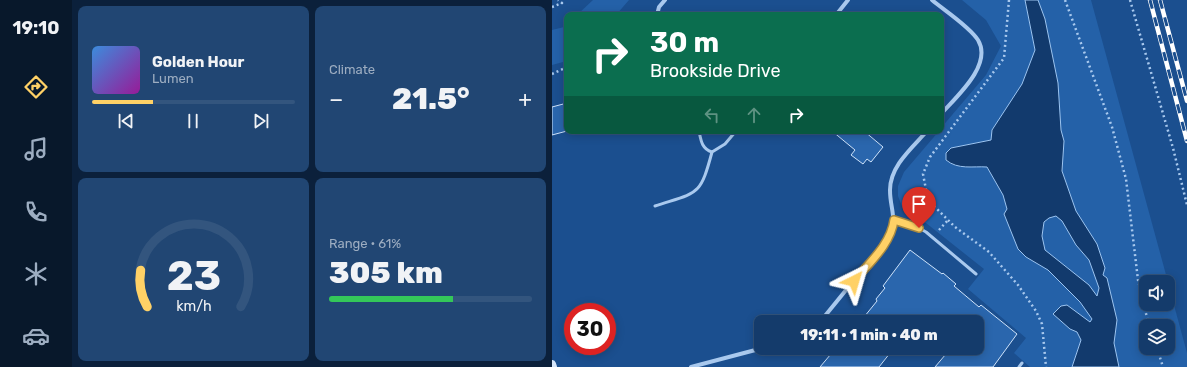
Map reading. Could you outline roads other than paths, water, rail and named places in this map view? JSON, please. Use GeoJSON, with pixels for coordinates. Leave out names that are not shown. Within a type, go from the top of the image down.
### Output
{"type":"FeatureCollection","features":[{"type":"Feature","properties":{"kind":"street"},"geometry":{"type":"LineString","coordinates":[[658,12],[665,0]]}},
{"type":"Feature","properties":{"kind":"street"},"geometry":{"type":"LineString","coordinates":[[838,12],[848,0]]}},
{"type":"Feature","properties":{"kind":"street"},"geometry":{"type":"LineString","coordinates":[[932,0],[977,39],[982,52],[982,61],[976,72],[944,110]]}},
{"type":"Feature","properties":{"kind":"street"},"geometry":{"type":"LineString","coordinates":[[826,315],[890,236],[894,220],[890,189],[893,172],[925,134]]}},
{"type":"Feature","properties":{"kind":"street"},"geometry":{"type":"LineString","coordinates":[[691,367],[754,350]]}},
{"type":"Feature","properties":{"kind":"lane"},"geometry":{"type":"LineString","coordinates":[[700,134],[702,145],[707,150],[712,152]]}},
{"type":"Feature","properties":{"kind":"lane"},"geometry":{"type":"LineString","coordinates":[[656,206],[692,194],[697,190],[706,177],[712,152],[725,144],[733,134]]}},
{"type":"Feature","properties":{"kind":"lane"},"geometry":{"type":"LineString","coordinates":[[894,220],[919,228],[926,232],[976,274]]}},
{"type":"Feature","properties":{"kind":"lane"},"geometry":{"type":"LineString","coordinates":[[1019,367],[1022,363]]}},
{"type":"Feature","properties":{"kind":"railway"},"geometry":{"type":"LineString","coordinates":[[1150,0],[1187,141]]}},
{"type":"Feature","properties":{"kind":"railway"},"geometry":{"type":"LineString","coordinates":[[1160,0],[1187,101]]}}]}
